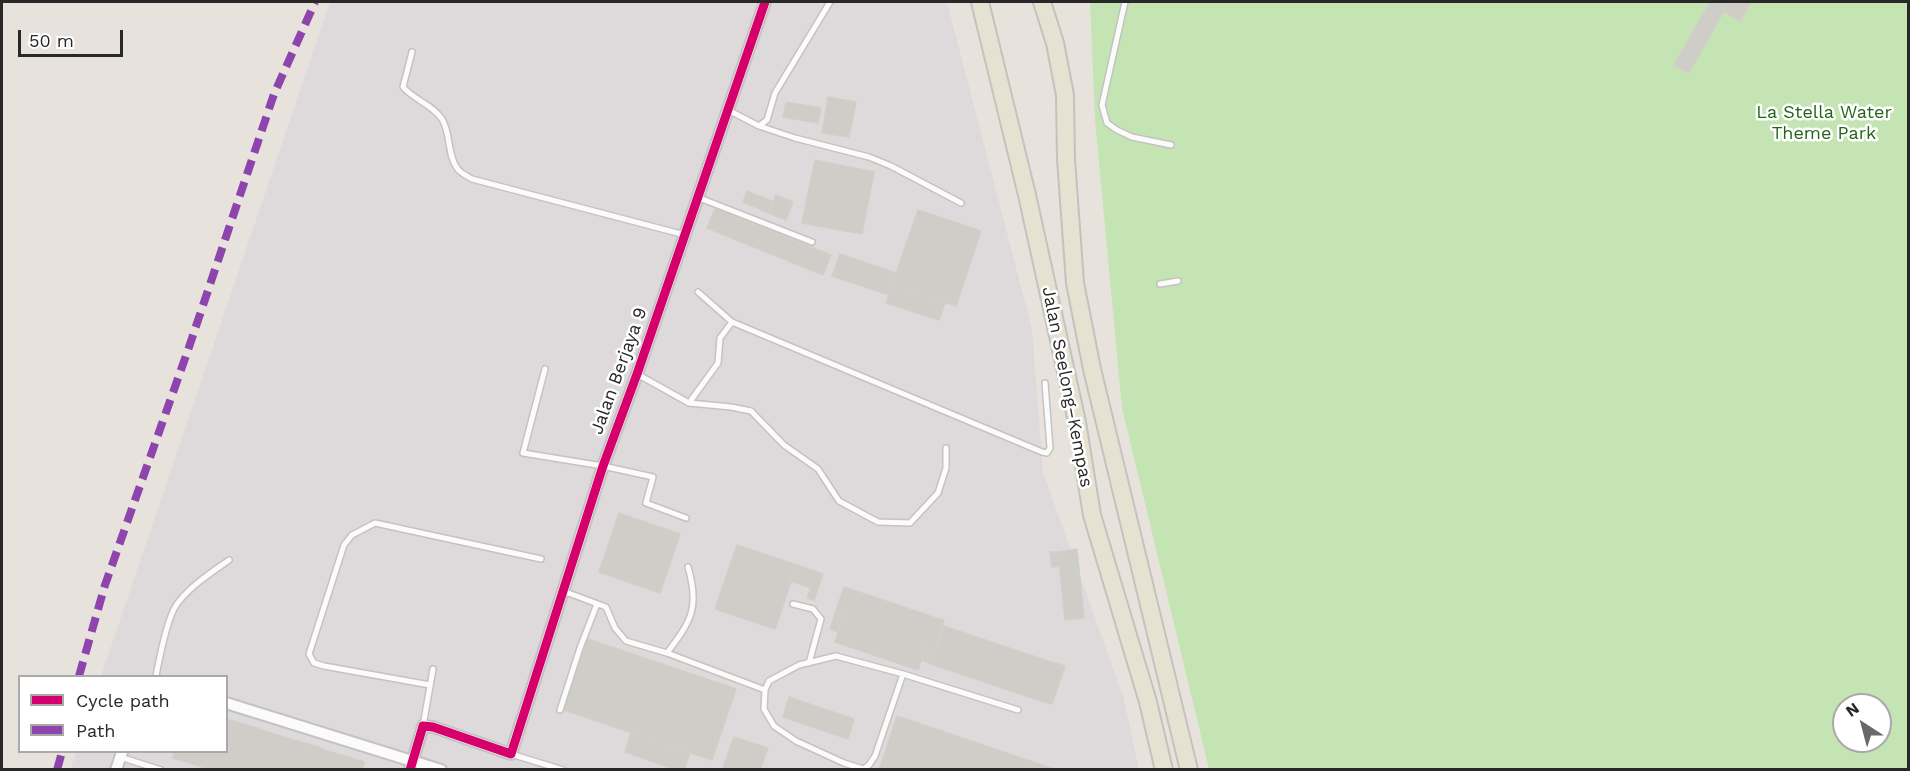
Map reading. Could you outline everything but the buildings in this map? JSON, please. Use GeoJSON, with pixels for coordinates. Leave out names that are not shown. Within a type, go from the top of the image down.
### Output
{"type":"FeatureCollection","features":[{"type":"Feature","properties":{"kind":"main road","name":"Jalan Seelong–Kempas"},"geometry":{"type":"LineString","coordinates":[[980,2],[1027,195],[1077,422],[1092,515],[1148,702],[1164,770]]}},
{"type":"Feature","properties":{"kind":"main road","name":"Jalan Seelong–Kempas"},"geometry":{"type":"LineString","coordinates":[[1042,2],[1055,43],[1065,95],[1066,159],[1075,283],[1092,369],[1189,770]]}},
{"type":"Feature","properties":{"kind":"street","name":"Jalan Berjaya 9"},"geometry":{"type":"LineString","coordinates":[[511,754],[603,466],[765,2]]}},
{"type":"Feature","properties":{"kind":"street"},"geometry":{"type":"LineString","coordinates":[[228,704],[411,765],[441,770]]}},
{"type":"Feature","properties":{"kind":"street"},"geometry":{"type":"LineString","coordinates":[[411,765],[423,726],[433,727],[511,754]]}},
{"type":"Feature","properties":{"kind":"street"},"geometry":{"type":"LineString","coordinates":[[116,770],[121,754]]}},
{"type":"Feature","properties":{"kind":"lane"},"geometry":{"type":"LineString","coordinates":[[759,126],[767,120],[775,93],[830,2]]}},
{"type":"Feature","properties":{"kind":"lane"},"geometry":{"type":"LineString","coordinates":[[1125,2],[1102,105],[1107,123],[1132,137],[1170,145]]}},
{"type":"Feature","properties":{"kind":"lane"},"geometry":{"type":"LineString","coordinates":[[412,52],[403,87],[410,95],[426,104],[441,119],[448,133],[451,153],[457,169],[472,179],[685,234]]}},
{"type":"Feature","properties":{"kind":"lane"},"geometry":{"type":"LineString","coordinates":[[728,110],[759,126],[869,157],[961,203]]}},
{"type":"Feature","properties":{"kind":"lane"},"geometry":{"type":"LineString","coordinates":[[698,197],[812,242]]}},
{"type":"Feature","properties":{"kind":"lane"},"geometry":{"type":"LineString","coordinates":[[1160,284],[1178,281]]}},
{"type":"Feature","properties":{"kind":"lane"},"geometry":{"type":"LineString","coordinates":[[698,292],[732,322],[1047,453],[1050,448],[1045,383]]}},
{"type":"Feature","properties":{"kind":"lane"},"geometry":{"type":"LineString","coordinates":[[689,404],[718,363],[720,338],[732,322]]}},
{"type":"Feature","properties":{"kind":"lane"},"geometry":{"type":"LineString","coordinates":[[546,369],[523,453],[653,477],[646,503],[686,518]]}},
{"type":"Feature","properties":{"kind":"lane"},"geometry":{"type":"LineString","coordinates":[[637,374],[689,404],[751,411],[784,445],[818,469],[839,501],[878,522],[910,523],[939,493],[946,468],[946,448]]}},
{"type":"Feature","properties":{"kind":"lane"},"geometry":{"type":"LineString","coordinates":[[430,685],[324,666],[314,663],[309,654],[344,545],[352,535],[375,522],[541,559]]}},
{"type":"Feature","properties":{"kind":"lane"},"geometry":{"type":"LineString","coordinates":[[156,675],[160,653],[174,608],[196,584],[229,560]]}},
{"type":"Feature","properties":{"kind":"lane"},"geometry":{"type":"LineString","coordinates":[[667,653],[689,623],[694,588],[688,567]]}},
{"type":"Feature","properties":{"kind":"lane"},"geometry":{"type":"LineString","coordinates":[[562,591],[606,607],[615,628],[626,641],[667,653],[765,690]]}},
{"type":"Feature","properties":{"kind":"lane"},"geometry":{"type":"LineString","coordinates":[[560,711],[597,604]]}},
{"type":"Feature","properties":{"kind":"lane"},"geometry":{"type":"LineString","coordinates":[[793,604],[813,609],[821,619],[809,663]]}},
{"type":"Feature","properties":{"kind":"lane"},"geometry":{"type":"LineString","coordinates":[[903,674],[875,756],[863,769],[844,764],[796,741],[774,726],[764,709],[765,690],[769,681],[799,665],[836,656],[903,674],[1018,710]]}},
{"type":"Feature","properties":{"kind":"lane"},"geometry":{"type":"LineString","coordinates":[[423,726],[433,669]]}},
{"type":"Feature","properties":{"kind":"lane"},"geometry":{"type":"LineString","coordinates":[[121,754],[160,770]]}},
{"type":"Feature","properties":{"kind":"lane"},"geometry":{"type":"LineString","coordinates":[[511,754],[563,770]]}},
{"type":"Feature","properties":{"kind":"shaded area"},"geometry":{"type":"Polygon","coordinates":[[[330,2],[947,2],[1032,329],[1043,472],[1123,696],[1139,769],[70,770],[76,753],[228,753],[228,675],[101,675],[330,2]]]}},
{"type":"Feature","properties":{"kind":"green space","name":"La Stella Water Theme Park"},"geometry":{"type":"Polygon","coordinates":[[[1090,2],[1908,2],[1908,769],[1209,769],[1122,408],[1095,120],[1090,2]]]}},
{"type":"Feature","properties":{"kind":"marked path"},"geometry":{"type":"LineString","coordinates":[[79,675],[105,585],[188,350],[274,94],[315,2]]}},
{"type":"Feature","properties":{"kind":"marked path"},"geometry":{"type":"LineString","coordinates":[[57,770],[62,753]]}},
{"type":"Feature","properties":{"kind":"cycle path"},"geometry":{"type":"LineString","coordinates":[[410,770],[423,726],[433,727],[511,754],[603,466],[765,2]]}}]}
